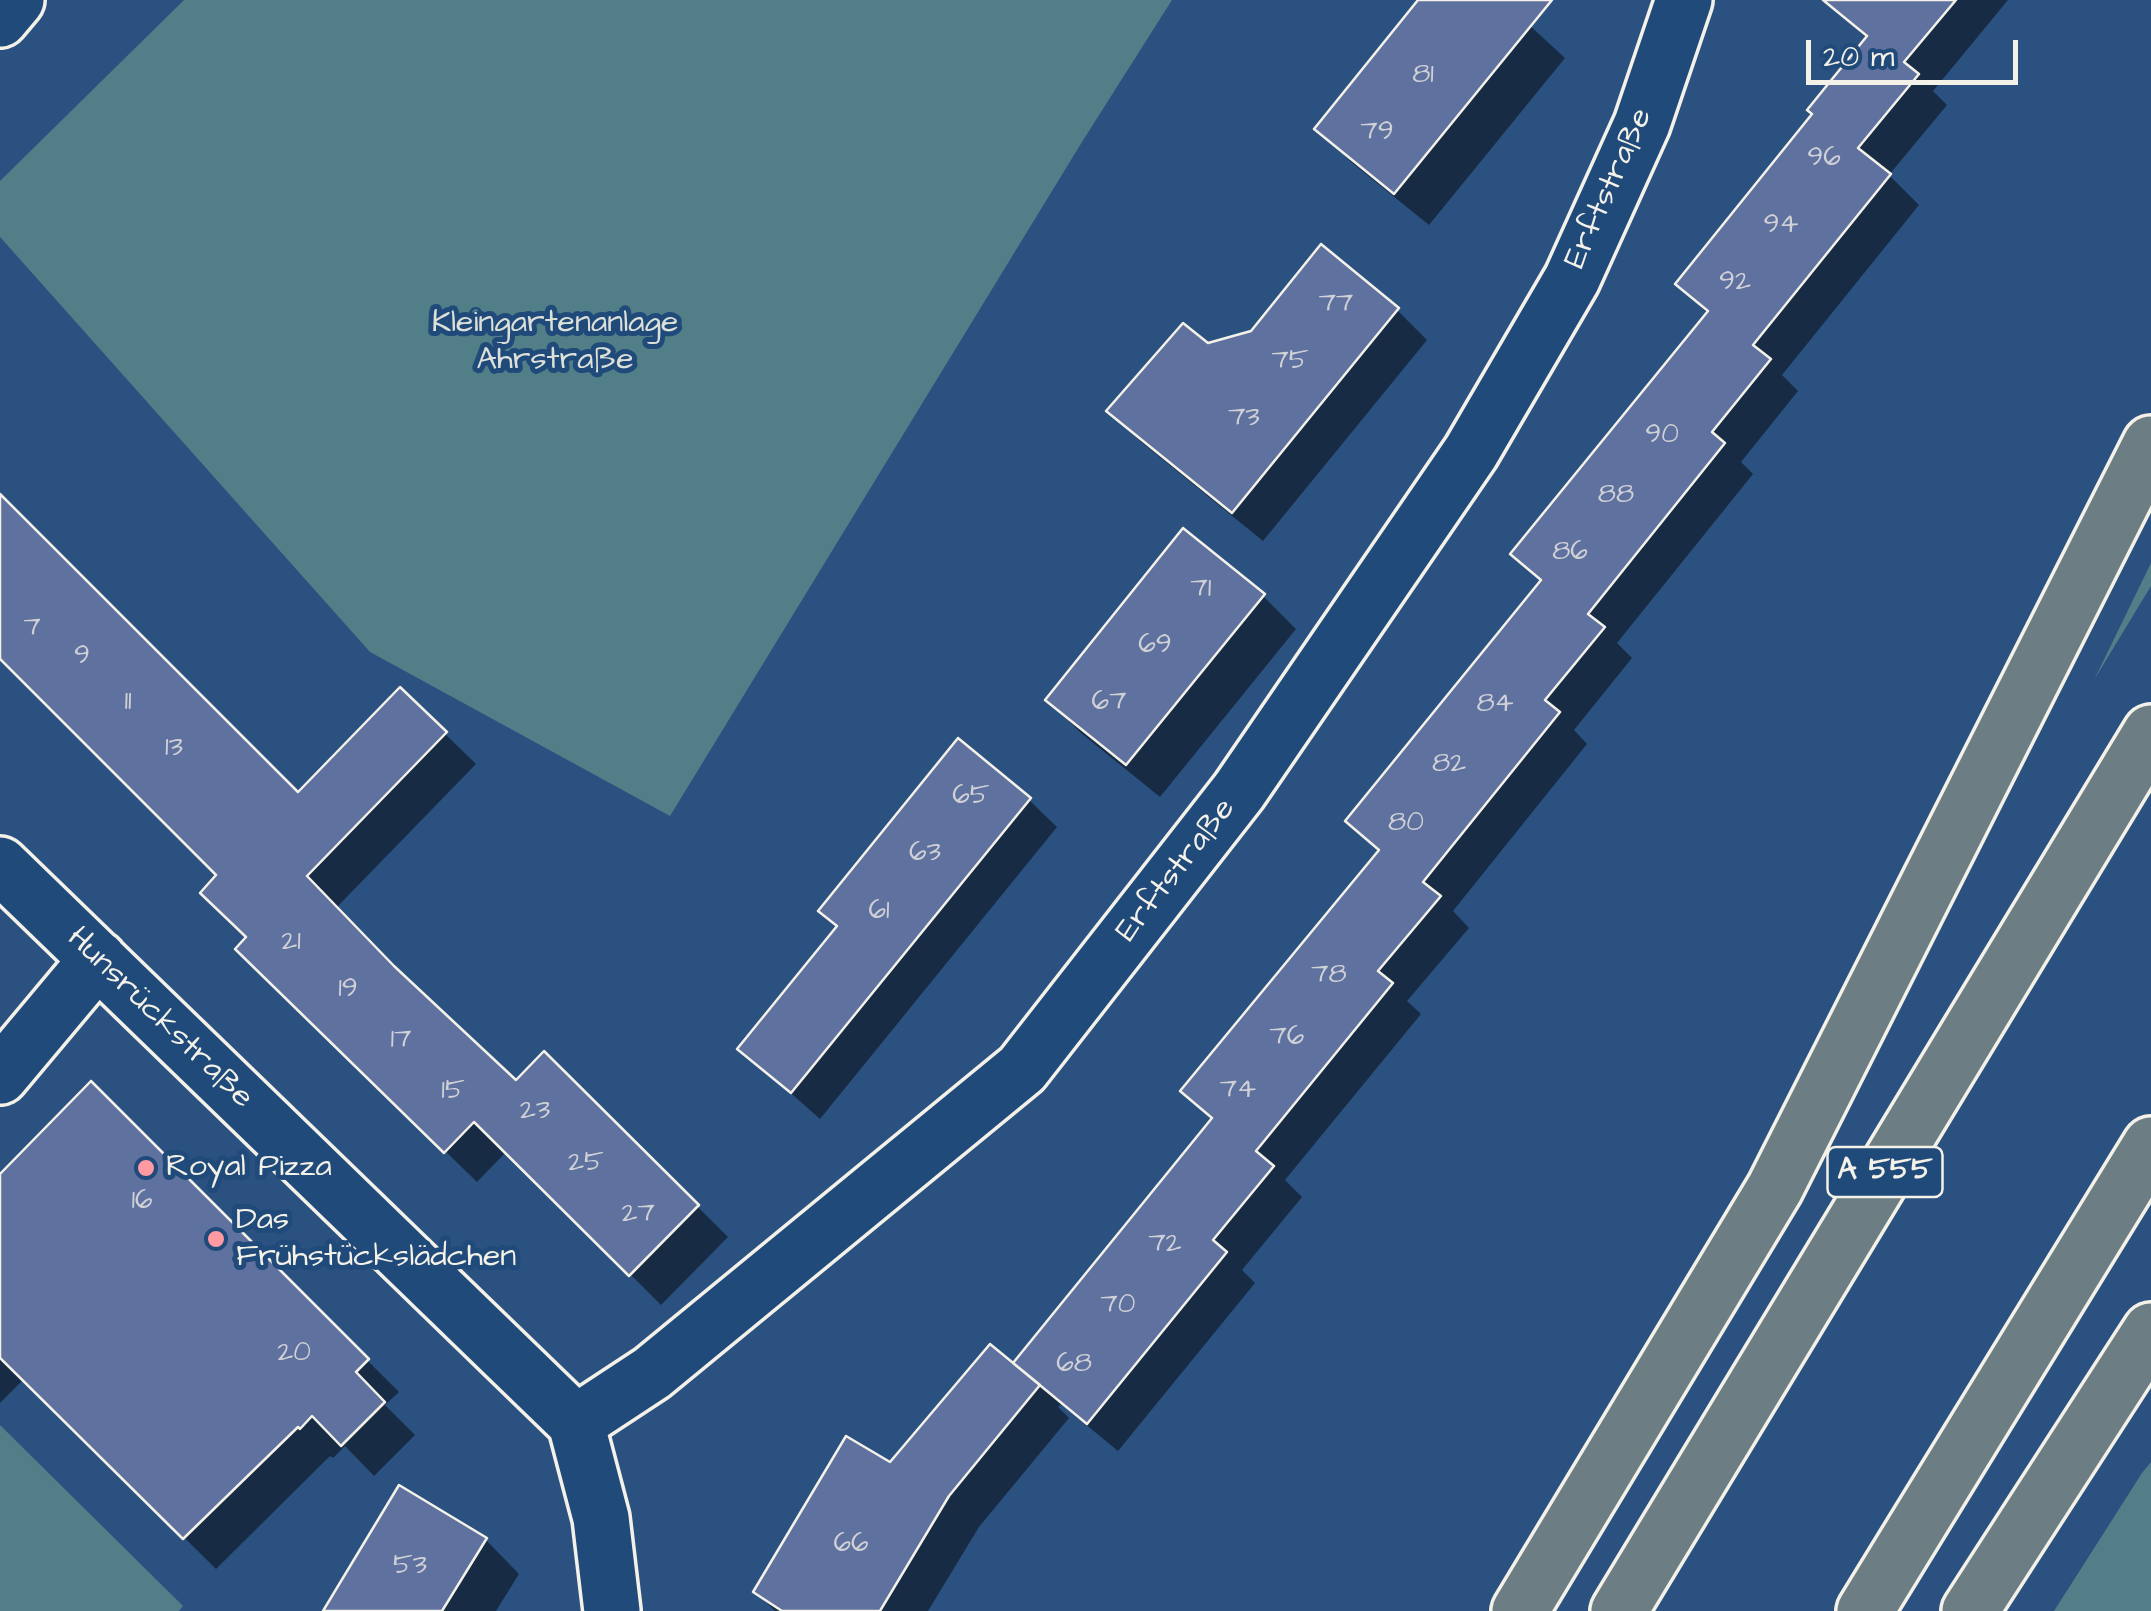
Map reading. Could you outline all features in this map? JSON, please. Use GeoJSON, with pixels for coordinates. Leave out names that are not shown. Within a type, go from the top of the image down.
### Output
{"type":"FeatureCollection","features":[{"type":"Feature","properties":{"kind":"highway"},"geometry":{"type":"LineString","coordinates":[[1520,1611],[1775,1188],[2151,444]]}},
{"type":"Feature","properties":{"kind":"highway","name":"A 555"},"geometry":{"type":"LineString","coordinates":[[1618,1611],[2151,734]]}},
{"type":"Feature","properties":{"kind":"highway"},"geometry":{"type":"LineString","coordinates":[[1865,1611],[2151,1145]]}},
{"type":"Feature","properties":{"kind":"highway"},"geometry":{"type":"LineString","coordinates":[[1970,1611],[2151,1331]]}},
{"type":"Feature","properties":{"kind":"street"},"geometry":{"type":"LineString","coordinates":[[0,19],[16,0]]}},
{"type":"Feature","properties":{"kind":"street","name":"Erftstraße"},"geometry":{"type":"LineString","coordinates":[[576,1423],[652,1372],[1022,1069],[1239,791],[1471,452],[1572,279],[1642,124],[1684,0]]}},
{"type":"Feature","properties":{"kind":"street","name":"Hunsrückstraße"},"geometry":{"type":"LineString","coordinates":[[0,864],[576,1423]]}},
{"type":"Feature","properties":{"kind":"street"},"geometry":{"type":"LineString","coordinates":[[0,1076],[98,960]]}},
{"type":"Feature","properties":{"kind":"street"},"geometry":{"type":"LineString","coordinates":[[576,1423],[601,1518],[612,1611]]}},
{"type":"Feature","properties":{"kind":"green space","name":"Kleingartenanlage Ahrstraße"},"geometry":{"type":"Polygon","coordinates":[[[184,0],[1172,0],[670,816],[370,652],[0,237],[0,181],[184,0]]]}},
{"type":"Feature","properties":{"kind":"green space"},"geometry":{"type":"Polygon","coordinates":[[[2151,563],[2151,586],[2094,680],[2151,563]]]}},
{"type":"Feature","properties":{"kind":"green space"},"geometry":{"type":"Polygon","coordinates":[[[0,1425],[183,1606],[179,1611],[0,1611],[0,1425]]]}},
{"type":"Feature","properties":{"kind":"green space"},"geometry":{"type":"Polygon","coordinates":[[[2151,1462],[2151,1611],[2054,1611],[2142,1473],[2151,1462]]]}},
{"type":"Feature","properties":{"kind":"building"},"geometry":{"type":"Polygon","coordinates":[[[1418,0],[1552,0],[1394,194],[1314,129],[1418,0]]]}},
{"type":"Feature","properties":{"kind":"building"},"geometry":{"type":"Polygon","coordinates":[[[1823,0],[1956,0],[1904,62],[1919,74],[1858,148],[1891,174],[1753,345],[1771,359],[1712,432],[1725,443],[1588,614],[1605,627],[1545,700],[1560,712],[1423,882],[1441,896],[1378,971],[1393,983],[1256,1151],[1274,1166],[1213,1240],[1227,1252],[1087,1424],[1013,1363],[1212,1118],[1180,1091],[1379,850],[1345,821],[1541,580],[1510,554],[1708,311],[1675,284],[1812,114],[1807,110],[1867,36],[1823,0]]]}},
{"type":"Feature","properties":{"kind":"building"},"geometry":{"type":"Polygon","coordinates":[[[1321,244],[1399,308],[1232,513],[1106,411],[1183,323],[1208,343],[1251,331],[1321,244]]]}},
{"type":"Feature","properties":{"kind":"building"},"geometry":{"type":"Polygon","coordinates":[[[0,494],[298,792],[400,687],[447,732],[307,876],[394,966],[516,1080],[544,1051],[699,1205],[629,1276],[474,1122],[444,1153],[235,949],[246,937],[200,893],[216,875],[0,659],[0,494]]]}},
{"type":"Feature","properties":{"kind":"building"},"geometry":{"type":"Polygon","coordinates":[[[1183,528],[1265,594],[1126,765],[1045,700],[1183,528]]]}},
{"type":"Feature","properties":{"kind":"building"},"geometry":{"type":"Polygon","coordinates":[[[958,738],[1031,798],[791,1093],[737,1049],[837,926],[818,911],[958,738]]]}},
{"type":"Feature","properties":{"kind":"building"},"geometry":{"type":"Polygon","coordinates":[[[91,1081],[369,1359],[356,1372],[385,1402],[341,1446],[312,1416],[183,1539],[0,1358],[0,1174],[91,1081]]]}},
{"type":"Feature","properties":{"kind":"building"},"geometry":{"type":"Polygon","coordinates":[[[990,1344],[1040,1385],[949,1496],[880,1611],[782,1611],[753,1592],[846,1436],[890,1462],[990,1344]]]}},
{"type":"Feature","properties":{"kind":"building"},"geometry":{"type":"Polygon","coordinates":[[[399,1485],[487,1538],[442,1611],[323,1611],[399,1485]]]}},
{"type":"Feature","properties":{"kind":"place","name":"Royal Pizza"},"geometry":{"type":"Point","coordinates":[146,1168]}},
{"type":"Feature","properties":{"kind":"place","name":"Das Frühstückslädchen"},"geometry":{"type":"Point","coordinates":[216,1239]}}]}
